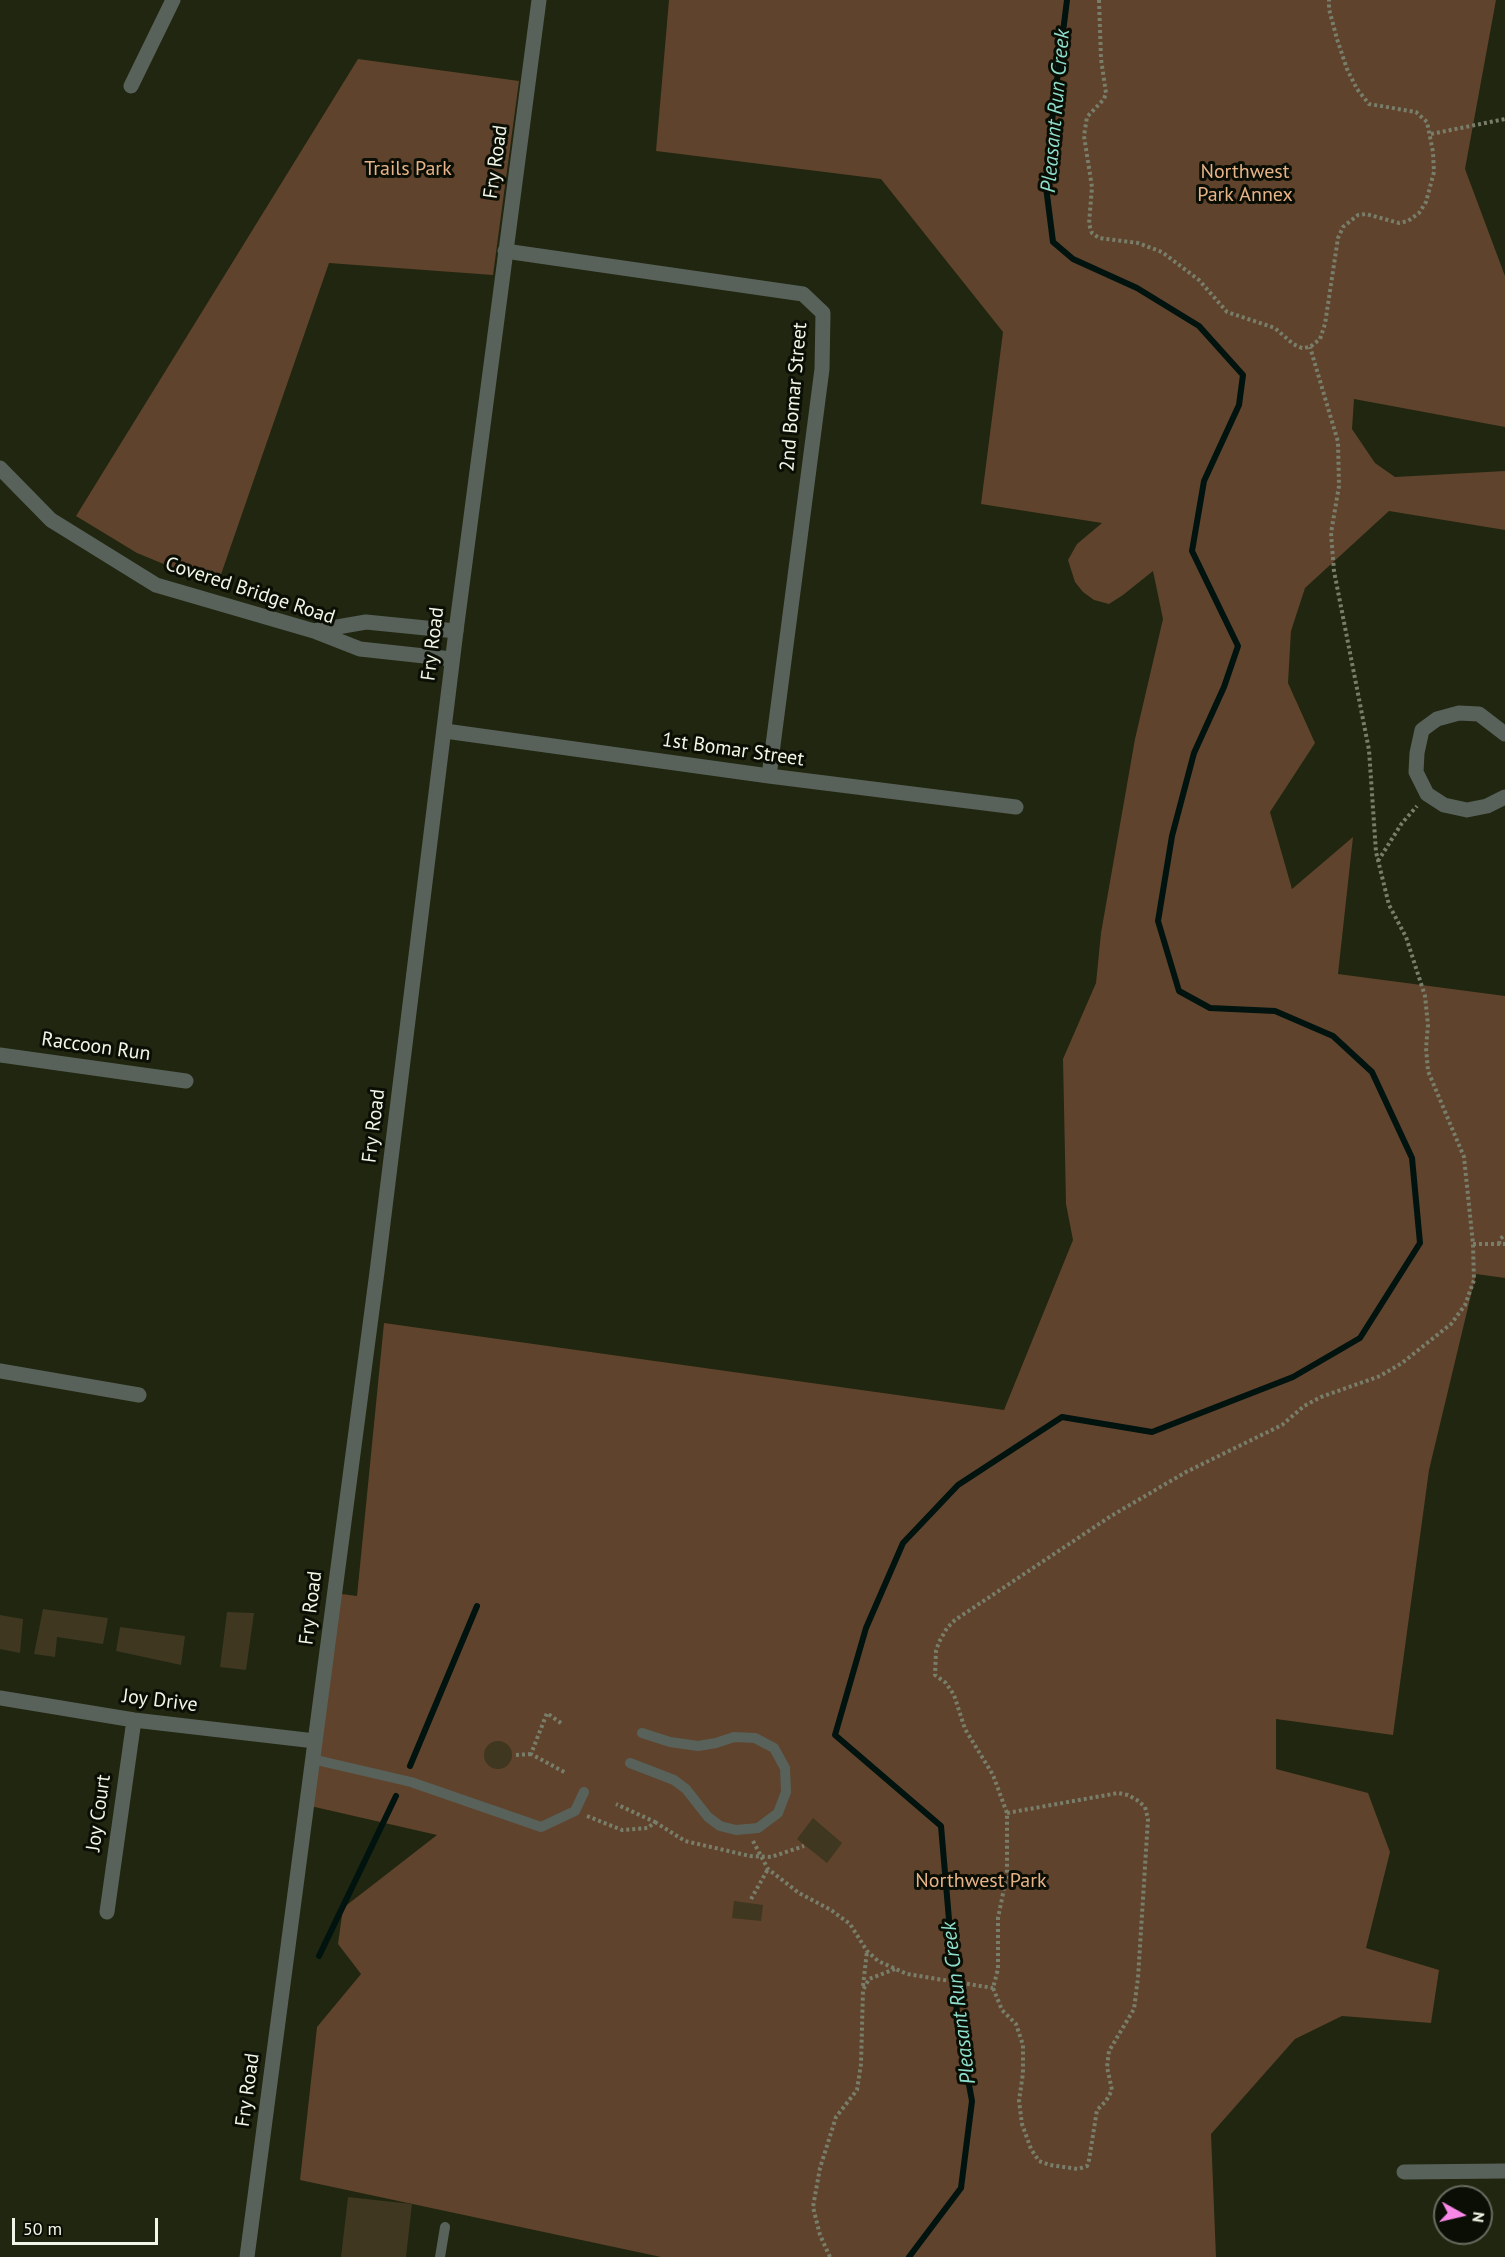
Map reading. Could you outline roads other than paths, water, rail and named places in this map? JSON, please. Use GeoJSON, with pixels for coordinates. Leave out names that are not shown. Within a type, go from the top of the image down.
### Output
{"type":"FeatureCollection","features":[{"type":"Feature","properties":{"kind":"street"},"geometry":{"type":"LineString","coordinates":[[131,86],[173,0]]}},
{"type":"Feature","properties":{"kind":"street","name":"Fry Road"},"geometry":{"type":"LineString","coordinates":[[247,2257],[377,1272],[452,659],[539,0]]}},
{"type":"Feature","properties":{"kind":"street","name":"2nd Bomar Street"},"geometry":{"type":"LineString","coordinates":[[505,251],[803,294],[823,313],[822,369],[769,776]]}},
{"type":"Feature","properties":{"kind":"street","name":"Covered Bridge Road"},"geometry":{"type":"LineString","coordinates":[[0,468],[51,520],[156,585],[314,631],[360,649],[452,659]]}},
{"type":"Feature","properties":{"kind":"street","name":"Covered Bridge Road"},"geometry":{"type":"LineString","coordinates":[[314,631],[366,622],[456,631]]}},
{"type":"Feature","properties":{"kind":"street"},"geometry":{"type":"LineString","coordinates":[[1505,734],[1479,714],[1459,713],[1437,719],[1422,730],[1416,772],[1427,794],[1444,805],[1467,810],[1487,807],[1505,797]]}},
{"type":"Feature","properties":{"kind":"street","name":"1st Bomar Street"},"geometry":{"type":"LineString","coordinates":[[445,731],[769,776],[1016,807]]}},
{"type":"Feature","properties":{"kind":"street","name":"Raccoon Run"},"geometry":{"type":"LineString","coordinates":[[0,1055],[186,1081]]}},
{"type":"Feature","properties":{"kind":"street"},"geometry":{"type":"LineString","coordinates":[[0,1371],[139,1395]]}},
{"type":"Feature","properties":{"kind":"street","name":"Joy Drive"},"geometry":{"type":"LineString","coordinates":[[0,1698],[134,1720],[315,1741]]}},
{"type":"Feature","properties":{"kind":"street","name":"Joy Court"},"geometry":{"type":"LineString","coordinates":[[107,1912],[134,1720]]}},
{"type":"Feature","properties":{"kind":"street"},"geometry":{"type":"LineString","coordinates":[[1404,2172],[1505,2171]]}},
{"type":"Feature","properties":{"kind":"lane"},"geometry":{"type":"LineString","coordinates":[[630,1763],[686,1789],[708,1817],[720,1826],[736,1830],[758,1828],[778,1813],[786,1792],[785,1768],[774,1748],[755,1738],[734,1737],[698,1746],[670,1742],[642,1732]]}},
{"type":"Feature","properties":{"kind":"lane"},"geometry":{"type":"LineString","coordinates":[[312,1759],[411,1782],[541,1827],[575,1811],[584,1792]]}},
{"type":"Feature","properties":{"kind":"lane"},"geometry":{"type":"LineString","coordinates":[[440,2257],[445,2227]]}},
{"type":"Feature","properties":{"kind":"waterway","name":"Pleasant Run Creek"},"geometry":{"type":"LineString","coordinates":[[909,2257],[961,2188],[972,2101],[958,2025],[941,1826],[835,1735],[866,1628],[903,1543],[958,1485],[1062,1417],[1152,1432],[1293,1377],[1360,1338],[1420,1243],[1412,1158],[1372,1072],[1333,1036],[1275,1011],[1210,1008],[1179,991],[1158,921],[1172,836],[1194,753],[1224,687],[1238,646],[1192,551],[1204,481],[1239,405],[1243,375],[1199,326],[1137,288],[1073,259],[1053,242],[1046,187],[1067,0]]}},
{"type":"Feature","properties":{"kind":"waterway"},"geometry":{"type":"LineString","coordinates":[[410,1766],[477,1606]]}},
{"type":"Feature","properties":{"kind":"waterway"},"geometry":{"type":"LineString","coordinates":[[319,1956],[396,1796]]}},
{"type":"Feature","properties":{"kind":"park label","name":"Trails Park"},"geometry":{"type":"Point","coordinates":[408,169]}},
{"type":"Feature","properties":{"kind":"park label","name":"Northwest Park Annex"},"geometry":{"type":"Point","coordinates":[1245,184]}},
{"type":"Feature","properties":{"kind":"park label","name":"Northwest Park"},"geometry":{"type":"Point","coordinates":[981,1881]}}]}
